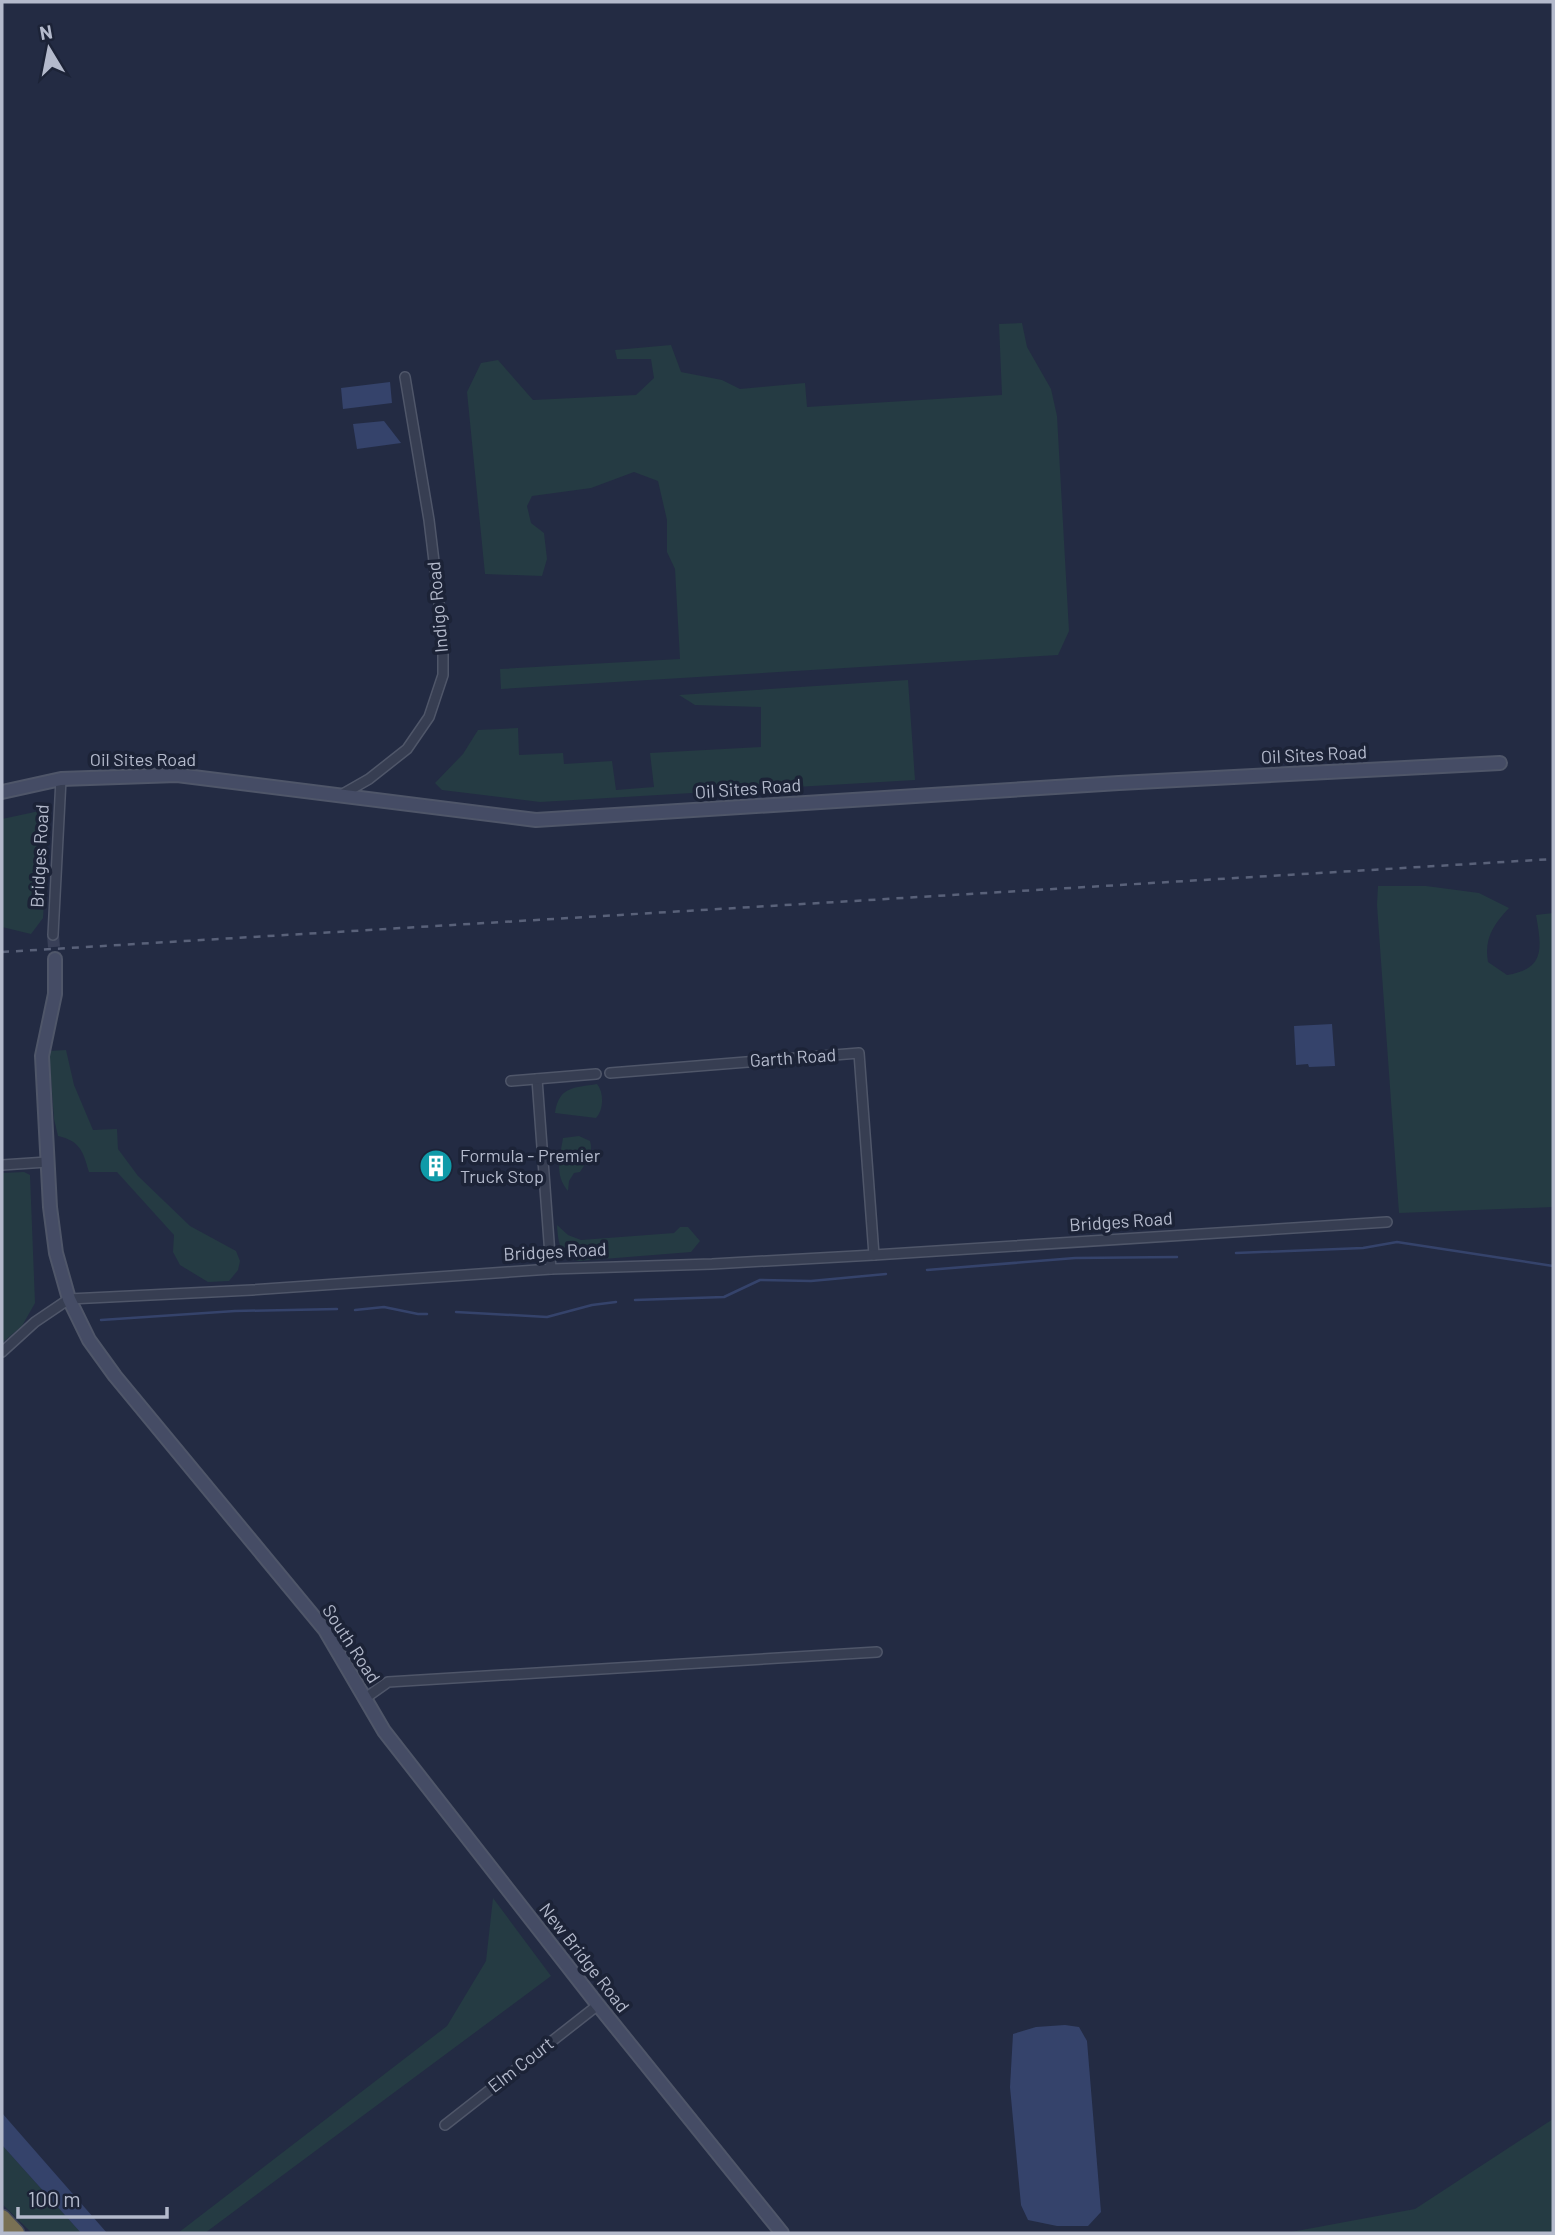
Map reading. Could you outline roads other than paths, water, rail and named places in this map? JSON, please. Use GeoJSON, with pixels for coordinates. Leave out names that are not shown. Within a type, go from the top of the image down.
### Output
{"type":"FeatureCollection","features":[{"type":"Feature","properties":{"kind":"highway"},"geometry":{"type":"LineString","coordinates":[[2,2218],[16,2233]]}},
{"type":"Feature","properties":{"kind":"street","name":"Indigo Road"},"geometry":{"type":"LineString","coordinates":[[341,795],[369,779],[407,749],[429,717],[443,675],[443,636],[424,480],[410,417],[405,377]]}},
{"type":"Feature","properties":{"kind":"street","name":"Oil Sites Road"},"geometry":{"type":"LineString","coordinates":[[2,792],[61,779],[177,775],[536,820],[1119,783],[1500,763]]}},
{"type":"Feature","properties":{"kind":"street","name":"Bridges Road"},"geometry":{"type":"LineString","coordinates":[[53,935],[61,779]]}},
{"type":"Feature","properties":{"kind":"street"},"geometry":{"type":"LineString","coordinates":[[2,1352],[35,1322],[69,1299],[56,1253],[50,1207],[42,1056],[55,994],[55,959]]}},
{"type":"Feature","properties":{"kind":"street","name":"Garth Road"},"geometry":{"type":"LineString","coordinates":[[610,1073],[859,1053],[874,1255]]}},
{"type":"Feature","properties":{"kind":"street"},"geometry":{"type":"LineString","coordinates":[[511,1081],[596,1074]]}},
{"type":"Feature","properties":{"kind":"street"},"geometry":{"type":"LineString","coordinates":[[537,1079],[551,1269]]}},
{"type":"Feature","properties":{"kind":"street"},"geometry":{"type":"LineString","coordinates":[[2,1166],[47,1162]]}},
{"type":"Feature","properties":{"kind":"street","name":"Bridges Road"},"geometry":{"type":"LineString","coordinates":[[69,1299],[252,1290],[551,1269],[874,1255],[1387,1223]]}},
{"type":"Feature","properties":{"kind":"street","name":"South Road"},"geometry":{"type":"LineString","coordinates":[[69,1299],[89,1340],[115,1376],[325,1630],[363,1699],[388,1682],[877,1652]]}},
{"type":"Feature","properties":{"kind":"street","name":"New Bridge Road"},"geometry":{"type":"LineString","coordinates":[[363,1699],[384,1731],[598,2005],[782,2233]]}},
{"type":"Feature","properties":{"kind":"street","name":"Elm Court"},"geometry":{"type":"LineString","coordinates":[[445,2125],[598,2005]]}},
{"type":"Feature","properties":{"kind":"water"},"geometry":{"type":"Polygon","coordinates":[[[390,382],[392,403],[343,409],[341,388],[390,382]]]}},
{"type":"Feature","properties":{"kind":"water"},"geometry":{"type":"Polygon","coordinates":[[[384,421],[401,443],[357,449],[353,424],[384,421]]]}},
{"type":"Feature","properties":{"kind":"water"},"geometry":{"type":"Polygon","coordinates":[[[1332,1024],[1335,1066],[1296,1065],[1294,1026],[1332,1024]]]}},
{"type":"Feature","properties":{"kind":"water"},"geometry":{"type":"Polygon","coordinates":[[[1036,2027],[1079,2027],[1087,2041],[1101,2212],[1088,2226],[1057,2226],[1028,2220],[1021,2205],[1010,2087],[1013,2034],[1036,2027]]]}},
{"type":"Feature","properties":{"kind":"water"},"geometry":{"type":"Polygon","coordinates":[[[2,2113],[107,2233],[81,2233],[2,2145],[2,2113]]]}},
{"type":"Feature","properties":{"kind":"waterway"},"geometry":{"type":"LineString","coordinates":[[1236,1253],[1363,1248],[1397,1242],[1553,1266]]}},
{"type":"Feature","properties":{"kind":"waterway"},"geometry":{"type":"LineString","coordinates":[[927,1270],[1075,1258],[1177,1257]]}},
{"type":"Feature","properties":{"kind":"waterway"},"geometry":{"type":"LineString","coordinates":[[635,1300],[724,1297],[760,1280],[811,1281],[886,1274]]}},
{"type":"Feature","properties":{"kind":"waterway"},"geometry":{"type":"LineString","coordinates":[[456,1312],[547,1317],[592,1305],[616,1302]]}},
{"type":"Feature","properties":{"kind":"waterway"},"geometry":{"type":"LineString","coordinates":[[355,1310],[384,1307],[427,1314]]}},
{"type":"Feature","properties":{"kind":"waterway"},"geometry":{"type":"LineString","coordinates":[[101,1320],[235,1311],[337,1309]]}},
{"type":"Feature","properties":{"kind":"tunnel"},"geometry":{"type":"LineString","coordinates":[[53,935],[55,959]]}},
{"type":"Feature","properties":{"kind":"railway"},"geometry":{"type":"LineString","coordinates":[[2,952],[1553,859]]}},
{"type":"Feature","properties":{"kind":"place","name":"Formula - Premier Truck Stop"},"geometry":{"type":"Point","coordinates":[436,1166]}}]}
